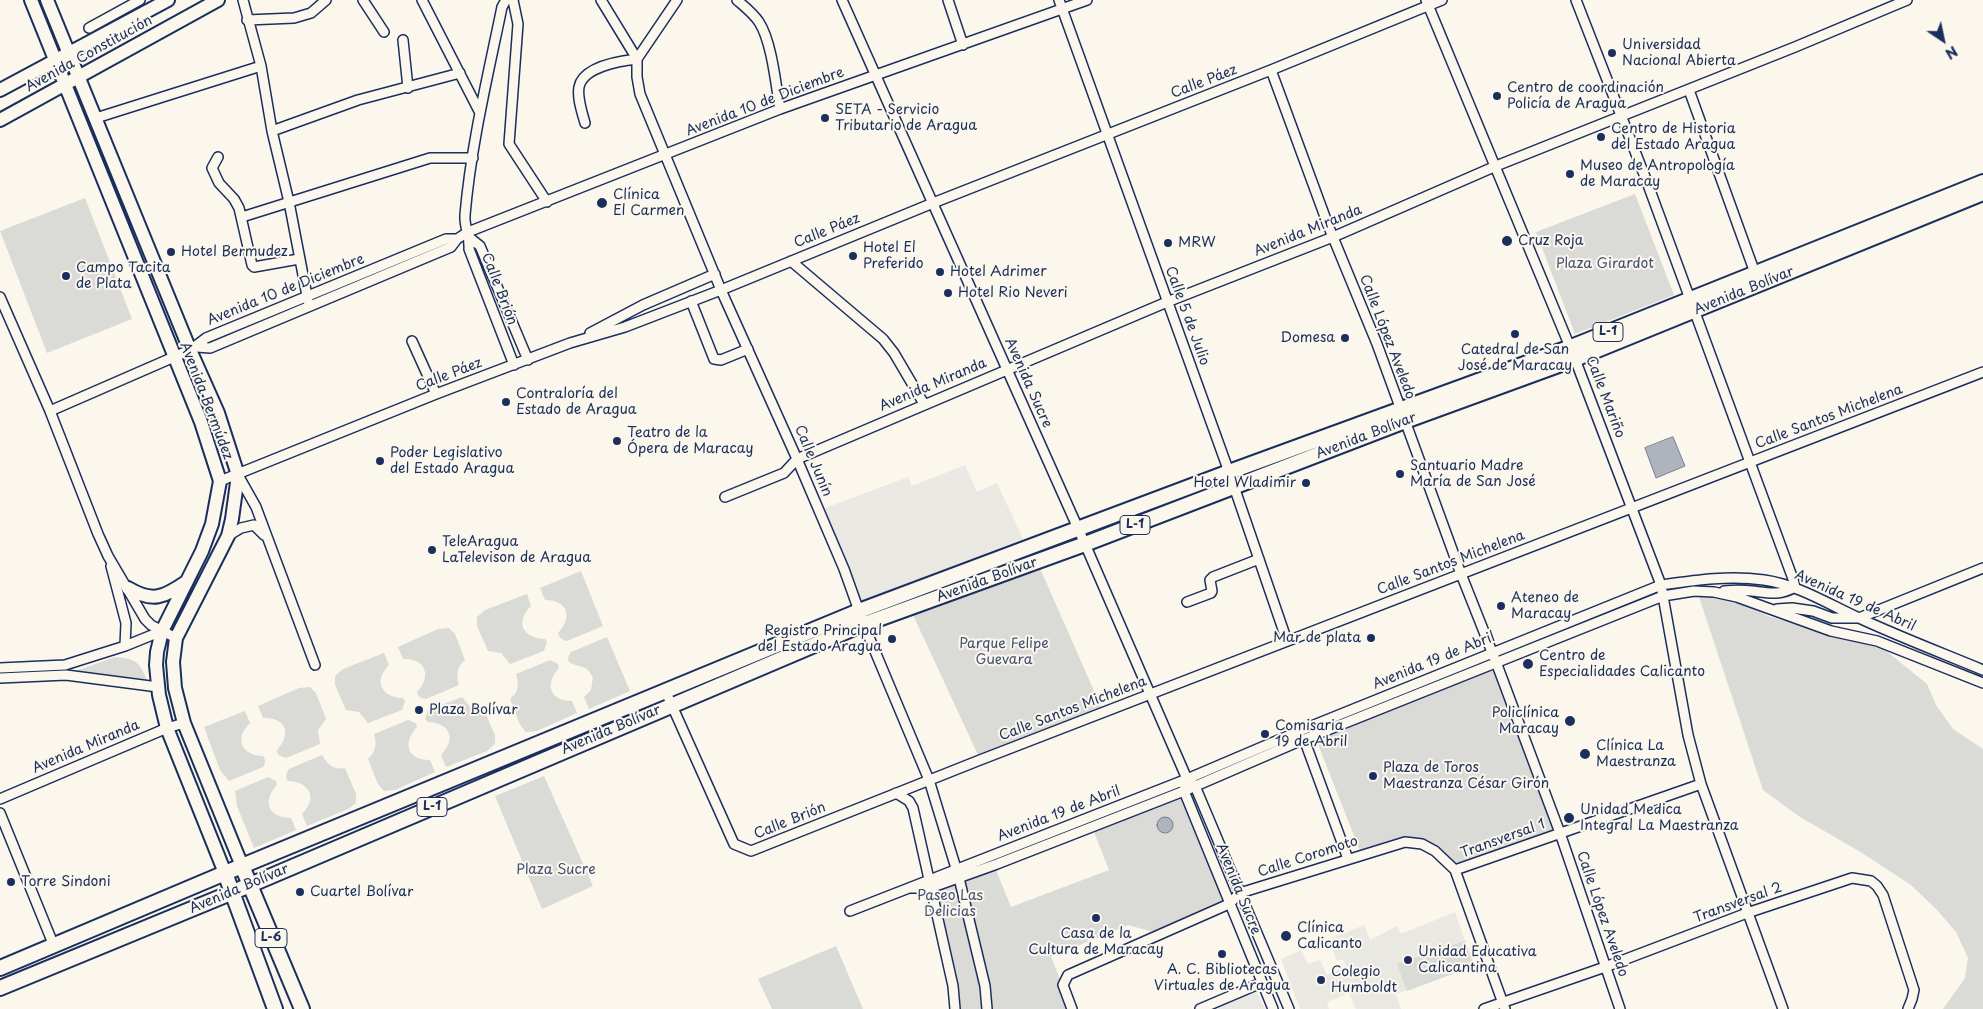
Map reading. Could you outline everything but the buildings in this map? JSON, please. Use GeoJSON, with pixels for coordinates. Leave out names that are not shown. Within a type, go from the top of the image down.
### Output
{"type":"FeatureCollection","features":[{"type":"Feature","properties":{"kind":"main road","name":"Avenida Bolívar"},"geometry":{"type":"LineString","coordinates":[[1692,305],[1756,273],[1983,182]]}},
{"type":"Feature","properties":{"kind":"main road","name":"Avenida Bolívar"},"geometry":{"type":"LineString","coordinates":[[0,968],[665,690],[859,611],[1229,472],[1403,415],[1573,353],[1983,193]]}},
{"type":"Feature","properties":{"kind":"main road","name":"Avenida Bolívar"},"geometry":{"type":"LineString","coordinates":[[0,988],[232,892],[864,624],[1085,544],[1234,487],[1403,415]]}},
{"type":"Feature","properties":{"kind":"main road","name":"L-6"},"geometry":{"type":"LineString","coordinates":[[242,866],[302,1009]]}},
{"type":"Feature","properties":{"kind":"main road","name":"L-6"},"geometry":{"type":"LineString","coordinates":[[225,873],[275,1009]]}},
{"type":"Feature","properties":{"kind":"street","name":"Avenida Bermúdez"},"geometry":{"type":"LineString","coordinates":[[30,0],[173,357],[201,422],[220,481],[212,524],[202,551],[162,631],[157,652],[158,687],[167,728],[225,873]]}},
{"type":"Feature","properties":{"kind":"street","name":"Avenida Bermúdez"},"geometry":{"type":"LineString","coordinates":[[47,0],[193,348],[218,412],[238,474],[228,536],[176,638],[173,662],[175,688],[184,723],[242,866]]}},
{"type":"Feature","properties":{"kind":"street"},"geometry":{"type":"LineString","coordinates":[[89,28],[140,0]]}},
{"type":"Feature","properties":{"kind":"street","name":"Avenida Constitución"},"geometry":{"type":"LineString","coordinates":[[0,90],[168,0]]}},
{"type":"Feature","properties":{"kind":"street","name":"Avenida Constitución"},"geometry":{"type":"LineString","coordinates":[[0,120],[218,0]]}},
{"type":"Feature","properties":{"kind":"street"},"geometry":{"type":"LineString","coordinates":[[243,0],[261,66],[272,131],[308,301]]}},
{"type":"Feature","properties":{"kind":"street"},"geometry":{"type":"LineString","coordinates":[[248,20],[294,18],[311,13],[326,0]]}},
{"type":"Feature","properties":{"kind":"street"},"geometry":{"type":"LineString","coordinates":[[363,0],[384,32]]}},
{"type":"Feature","properties":{"kind":"street"},"geometry":{"type":"LineString","coordinates":[[422,0],[480,113]]}},
{"type":"Feature","properties":{"kind":"street"},"geometry":{"type":"LineString","coordinates":[[469,235],[465,217],[480,113],[502,6],[506,0]]}},
{"type":"Feature","properties":{"kind":"street"},"geometry":{"type":"LineString","coordinates":[[513,0],[518,24],[509,144],[547,202]]}},
{"type":"Feature","properties":{"kind":"street"},"geometry":{"type":"LineString","coordinates":[[601,0],[637,59]]}},
{"type":"Feature","properties":{"kind":"street"},"geometry":{"type":"LineString","coordinates":[[585,123],[578,94],[581,82],[585,76],[614,62],[637,59],[677,0]]}},
{"type":"Feature","properties":{"kind":"street"},"geometry":{"type":"LineString","coordinates":[[737,0],[748,9],[760,24],[771,58],[780,109]]}},
{"type":"Feature","properties":{"kind":"street","name":"Avenida Sucre"},"geometry":{"type":"LineString","coordinates":[[842,0],[1085,544],[1187,779],[1195,786],[1290,1009]]}},
{"type":"Feature","properties":{"kind":"street"},"geometry":{"type":"LineString","coordinates":[[948,0],[963,45]]}},
{"type":"Feature","properties":{"kind":"street","name":"Avenida 10 de Diciembre"},"geometry":{"type":"LineString","coordinates":[[50,411],[193,348],[210,348],[308,301],[451,247],[457,238],[469,235],[666,154],[780,109],[963,45],[1061,4],[1087,0]]}},
{"type":"Feature","properties":{"kind":"street","name":"Calle Páez"},"geometry":{"type":"LineString","coordinates":[[220,481],[436,394],[570,344],[625,327],[722,290],[932,203],[1271,70],[1427,3],[1442,0]]}},
{"type":"Feature","properties":{"kind":"street"},"geometry":{"type":"LineString","coordinates":[[1576,0],[1692,305],[1793,579],[1794,587],[1780,594],[1738,590],[1714,592]]}},
{"type":"Feature","properties":{"kind":"street","name":"Avenida Miranda"},"geometry":{"type":"LineString","coordinates":[[725,497],[784,473],[797,459],[1006,369],[1167,302],[1333,237],[1496,166],[1689,90],[1907,0]]}},
{"type":"Feature","properties":{"kind":"street","name":"Calle Mariño"},"geometry":{"type":"LineString","coordinates":[[1427,3],[1573,353],[1661,585],[1688,736],[1701,784],[1783,1009]]}},
{"type":"Feature","properties":{"kind":"street","name":"Calle 5 de Julio"},"geometry":{"type":"LineString","coordinates":[[1061,4],[1288,641]]}},
{"type":"Feature","properties":{"kind":"street"},"geometry":{"type":"LineString","coordinates":[[403,40],[408,88]]}},
{"type":"Feature","properties":{"kind":"street","name":"Calle Junín"},"geometry":{"type":"LineString","coordinates":[[637,59],[636,77],[640,94],[715,274],[844,569],[864,624],[929,780],[958,874],[985,986],[986,1009]]}},
{"type":"Feature","properties":{"kind":"street"},"geometry":{"type":"LineString","coordinates":[[96,118],[261,66]]}},
{"type":"Feature","properties":{"kind":"street","name":"Calle López Aveledo"},"geometry":{"type":"LineString","coordinates":[[1271,70],[1333,237],[1403,415],[1460,574],[1496,662],[1560,833],[1620,1009]]}},
{"type":"Feature","properties":{"kind":"street"},"geometry":{"type":"LineString","coordinates":[[272,131],[358,100],[460,73]]}},
{"type":"Feature","properties":{"kind":"street"},"geometry":{"type":"LineString","coordinates":[[1689,90],[1756,273]]}},
{"type":"Feature","properties":{"kind":"street"},"geometry":{"type":"LineString","coordinates":[[218,157],[212,168],[219,184],[234,199],[242,216],[252,266],[299,259]]}},
{"type":"Feature","properties":{"kind":"street"},"geometry":{"type":"LineString","coordinates":[[242,216],[430,158],[473,158]]}},
{"type":"Feature","properties":{"kind":"street","name":"Calle Brión"},"geometry":{"type":"LineString","coordinates":[[469,235],[480,246],[528,360]]}},
{"type":"Feature","properties":{"kind":"street","name":"Calle Brión"},"geometry":{"type":"LineString","coordinates":[[469,235],[469,249],[514,365]]}},
{"type":"Feature","properties":{"kind":"street"},"geometry":{"type":"LineString","coordinates":[[791,261],[883,339],[894,353],[924,404]]}},
{"type":"Feature","properties":{"kind":"street"},"geometry":{"type":"LineString","coordinates":[[570,344],[642,306],[715,274]]}},
{"type":"Feature","properties":{"kind":"street"},"geometry":{"type":"LineString","coordinates":[[489,301],[502,296]]}},
{"type":"Feature","properties":{"kind":"street"},"geometry":{"type":"LineString","coordinates":[[0,297],[50,411],[108,556],[126,623],[125,646]]}},
{"type":"Feature","properties":{"kind":"street"},"geometry":{"type":"LineString","coordinates":[[691,301],[714,359],[721,360],[748,349]]}},
{"type":"Feature","properties":{"kind":"street"},"geometry":{"type":"LineString","coordinates":[[412,341],[436,394]]}},
{"type":"Feature","properties":{"kind":"street","name":"Calle Santos Michelena"},"geometry":{"type":"LineString","coordinates":[[929,780],[1983,372]]}},
{"type":"Feature","properties":{"kind":"street"},"geometry":{"type":"LineString","coordinates":[[238,474],[256,507],[265,536],[315,665]]}},
{"type":"Feature","properties":{"kind":"street"},"geometry":{"type":"LineString","coordinates":[[228,536],[241,528],[254,526],[265,536]]}},
{"type":"Feature","properties":{"kind":"street"},"geometry":{"type":"LineString","coordinates":[[108,556],[145,619],[151,625],[176,638]]}},
{"type":"Feature","properties":{"kind":"street"},"geometry":{"type":"LineString","coordinates":[[1187,602],[1211,593],[1210,580],[1213,577],[1259,559]]}},
{"type":"Feature","properties":{"kind":"street"},"geometry":{"type":"LineString","coordinates":[[1774,609],[1792,608],[1813,611],[1832,618],[1859,618],[1983,568]]}},
{"type":"Feature","properties":{"kind":"street","name":"Avenida 19 de Abril"},"geometry":{"type":"LineString","coordinates":[[958,874],[1492,652],[1661,585],[1706,578],[1733,578],[1764,580],[1794,587],[1859,618],[1983,670]]}},
{"type":"Feature","properties":{"kind":"street"},"geometry":{"type":"LineString","coordinates":[[128,588],[142,595],[156,597],[168,594],[188,580]]}},
{"type":"Feature","properties":{"kind":"street","name":"Avenida 19 de Abril"},"geometry":{"type":"LineString","coordinates":[[850,911],[909,888],[929,884],[958,874],[1184,791],[1304,739],[1663,596],[1694,591],[1714,592],[1738,597],[1831,632],[1877,641],[1983,683]]}},
{"type":"Feature","properties":{"kind":"street"},"geometry":{"type":"LineString","coordinates":[[0,668],[65,665],[125,646],[162,631]]}},
{"type":"Feature","properties":{"kind":"street"},"geometry":{"type":"LineString","coordinates":[[65,665],[66,675]]}},
{"type":"Feature","properties":{"kind":"street"},"geometry":{"type":"LineString","coordinates":[[0,678],[66,675],[158,687]]}},
{"type":"Feature","properties":{"kind":"street","name":"Calle Brión"},"geometry":{"type":"LineString","coordinates":[[665,690],[734,844],[751,852],[929,780]]}},
{"type":"Feature","properties":{"kind":"street","name":"Avenida Miranda"},"geometry":{"type":"LineString","coordinates":[[0,799],[167,728],[184,723]]}},
{"type":"Feature","properties":{"kind":"street"},"geometry":{"type":"LineString","coordinates":[[1304,739],[1348,859]]}},
{"type":"Feature","properties":{"kind":"street"},"geometry":{"type":"LineString","coordinates":[[1184,791],[1187,779]]}},
{"type":"Feature","properties":{"kind":"street","name":"Transversal 1"},"geometry":{"type":"LineString","coordinates":[[1455,870],[1701,784]]}},
{"type":"Feature","properties":{"kind":"street","name":"Avenida Sucre"},"geometry":{"type":"LineString","coordinates":[[1184,791],[1272,1009]]}},
{"type":"Feature","properties":{"kind":"street"},"geometry":{"type":"LineString","coordinates":[[896,793],[908,801],[913,808],[953,986],[954,1009]]}},
{"type":"Feature","properties":{"kind":"street"},"geometry":{"type":"LineString","coordinates":[[0,813],[54,946]]}},
{"type":"Feature","properties":{"kind":"street","name":"Calle Coromoto"},"geometry":{"type":"LineString","coordinates":[[1072,1009],[1063,985],[1068,975],[1229,904],[1240,893],[1405,842],[1422,844],[1434,851],[1455,870],[1503,1006]]}},
{"type":"Feature","properties":{"kind":"street","name":"Transversal 2"},"geometry":{"type":"LineString","coordinates":[[1484,1009],[1503,1006],[1747,913],[1852,878],[1871,881],[1882,894],[1914,990],[1908,1009]]}},
{"type":"Feature","properties":{"kind":"street"},"geometry":{"type":"LineString","coordinates":[[1200,1009],[1261,983]]}},
{"type":"Feature","properties":{"kind":"shaded area"},"geometry":{"type":"Polygon","coordinates":[[[1673,437],[1685,466],[1656,478],[1645,448],[1673,437]]]}},
{"type":"Feature","properties":{"kind":"shaded area"},"geometry":{"type":"Polygon","coordinates":[[[965,465],[977,492],[997,483],[1023,539],[861,601],[825,508],[908,477],[912,486],[965,465]]]}},
{"type":"Feature","properties":{"kind":"shaded area"},"geometry":{"type":"Polygon","coordinates":[[[1165,817],[1173,825],[1165,833],[1157,825],[1165,817]]]}},
{"type":"Feature","properties":{"kind":"shaded area","name":"Unidad Educativa Calicantina"},"geometry":{"type":"Polygon","coordinates":[[[1455,912],[1474,966],[1396,994],[1401,1009],[1356,1009],[1349,993],[1327,1002],[1329,1009],[1300,1009],[1281,959],[1301,950],[1308,964],[1320,960],[1327,975],[1346,966],[1343,959],[1337,961],[1328,940],[1364,925],[1370,940],[1397,926],[1401,934],[1455,912]]]}},
{"type":"Feature","properties":{"kind":"shaded area"},"geometry":{"type":"Polygon","coordinates":[[[1256,991],[1265,1009],[1217,1009],[1256,991]]]}},
{"type":"Feature","properties":{"kind":"green space","name":"Plaza Girardot"},"geometry":{"type":"Polygon","coordinates":[[[1635,194],[1674,295],[1575,334],[1536,232],[1635,194]]]}},
{"type":"Feature","properties":{"kind":"green space","name":"Campo Tacita de Plata"},"geometry":{"type":"Polygon","coordinates":[[[85,198],[132,319],[47,353],[0,231],[85,198]]]}},
{"type":"Feature","properties":{"kind":"green space","name":"Parque Felipe Guevara"},"geometry":{"type":"Polygon","coordinates":[[[1039,566],[1102,709],[979,757],[913,615],[962,594],[1039,566]]]}},
{"type":"Feature","properties":{"kind":"green space"},"geometry":{"type":"Polygon","coordinates":[[[581,571],[603,626],[567,641],[561,638],[558,633],[566,621],[566,610],[559,603],[545,600],[540,588],[581,571]]]}},
{"type":"Feature","properties":{"kind":"green space"},"geometry":{"type":"Polygon","coordinates":[[[1718,592],[1768,616],[1885,650],[1927,684],[1936,705],[1953,729],[1983,749],[1983,1009],[1943,1009],[1965,978],[1968,958],[1956,932],[1937,910],[1911,885],[1859,851],[1800,817],[1763,790],[1698,594],[1718,592]]]}},
{"type":"Feature","properties":{"kind":"green space"},"geometry":{"type":"Polygon","coordinates":[[[527,594],[531,606],[523,618],[523,628],[531,636],[545,639],[547,642],[544,651],[510,664],[501,653],[488,651],[477,626],[477,617],[485,610],[527,594]]]}},
{"type":"Feature","properties":{"kind":"green space"},"geometry":{"type":"Polygon","coordinates":[[[449,628],[455,634],[465,660],[460,665],[458,671],[459,685],[426,699],[421,698],[417,692],[424,680],[424,669],[417,661],[403,659],[398,647],[438,629],[449,628]]]}},
{"type":"Feature","properties":{"kind":"green space"},"geometry":{"type":"Polygon","coordinates":[[[607,637],[630,691],[589,709],[584,697],[591,690],[593,677],[588,670],[568,660],[571,652],[607,637]]]}},
{"type":"Feature","properties":{"kind":"green space"},"geometry":{"type":"Polygon","coordinates":[[[384,653],[389,665],[381,677],[382,687],[389,695],[403,698],[405,702],[402,710],[368,723],[359,712],[346,710],[335,685],[335,676],[343,669],[384,653]]]}},
{"type":"Feature","properties":{"kind":"green space"},"geometry":{"type":"Polygon","coordinates":[[[115,657],[137,663],[148,683],[73,672],[115,657]]]}},
{"type":"Feature","properties":{"kind":"green space"},"geometry":{"type":"Polygon","coordinates":[[[550,660],[558,664],[559,668],[552,680],[551,686],[554,695],[572,701],[577,713],[537,731],[526,732],[520,725],[510,699],[518,688],[516,674],[550,660]]]}},
{"type":"Feature","properties":{"kind":"green space"},"geometry":{"type":"Polygon","coordinates":[[[1495,668],[1557,831],[1456,867],[1421,841],[1360,851],[1316,739],[1495,668]]]}},
{"type":"Feature","properties":{"kind":"green space"},"geometry":{"type":"Polygon","coordinates":[[[310,687],[316,693],[326,719],[318,730],[320,744],[286,758],[278,755],[277,750],[284,738],[284,728],[277,720],[263,718],[258,706],[299,688],[310,687]]]}},
{"type":"Feature","properties":{"kind":"green space"},"geometry":{"type":"Polygon","coordinates":[[[462,697],[471,708],[484,710],[495,735],[495,744],[487,751],[446,767],[441,755],[449,743],[449,733],[442,725],[428,722],[425,719],[428,710],[462,697]]]}},
{"type":"Feature","properties":{"kind":"green space"},"geometry":{"type":"Polygon","coordinates":[[[245,711],[250,723],[242,735],[242,745],[249,753],[263,756],[265,763],[263,767],[229,781],[220,770],[204,727],[245,711]]]}},
{"type":"Feature","properties":{"kind":"green space"},"geometry":{"type":"Polygon","coordinates":[[[408,720],[416,723],[417,727],[409,739],[409,749],[416,757],[430,760],[435,772],[395,790],[384,791],[378,784],[368,759],[375,747],[374,734],[408,720]]]}},
{"type":"Feature","properties":{"kind":"green space"},"geometry":{"type":"Polygon","coordinates":[[[322,755],[332,766],[345,768],[356,794],[356,803],[348,809],[307,826],[302,814],[310,802],[309,792],[302,784],[288,781],[286,775],[289,769],[322,755]]]}},
{"type":"Feature","properties":{"kind":"green space","name":"Plaza Sucre"},"geometry":{"type":"Polygon","coordinates":[[[544,776],[593,886],[542,909],[495,796],[544,776]]]}},
{"type":"Feature","properties":{"kind":"green space"},"geometry":{"type":"Polygon","coordinates":[[[268,777],[276,781],[277,785],[270,797],[270,807],[277,815],[291,818],[296,830],[254,848],[237,806],[235,791],[268,777]]]}},
{"type":"Feature","properties":{"kind":"green space","name":"Paseo Las Delicias"},"geometry":{"type":"Polygon","coordinates":[[[1184,791],[1229,904],[1161,934],[1128,925],[1051,957],[1072,1009],[959,1009],[932,888],[994,865],[1011,907],[1109,870],[1092,827],[1184,791]]]}},
{"type":"Feature","properties":{"kind":"green space"},"geometry":{"type":"Polygon","coordinates":[[[1465,941],[1474,966],[1407,991],[1397,964],[1465,941]]]}},
{"type":"Feature","properties":{"kind":"green space"},"geometry":{"type":"Polygon","coordinates":[[[836,946],[863,1009],[772,1009],[758,979],[836,946]]]}},
{"type":"Feature","properties":{"kind":"place","name":"Universidad Nacional Abierta"},"geometry":{"type":"Point","coordinates":[1612,53]}},
{"type":"Feature","properties":{"kind":"place","name":"Centro de coordinación Policía de Aragua"},"geometry":{"type":"Point","coordinates":[1497,96]}},
{"type":"Feature","properties":{"kind":"place","name":"SETA - Servicio Tributario de Aragua"},"geometry":{"type":"Point","coordinates":[825,118]}},
{"type":"Feature","properties":{"kind":"place","name":"Centro de Historia del Estado Aragua"},"geometry":{"type":"Point","coordinates":[1601,137]}},
{"type":"Feature","properties":{"kind":"place","name":"Museo de Antropología de Maracay"},"geometry":{"type":"Point","coordinates":[1570,174]}},
{"type":"Feature","properties":{"kind":"place","name":"Clínica El Carmen"},"geometry":{"type":"Point","coordinates":[602,203]}},
{"type":"Feature","properties":{"kind":"place","name":"Cruz Roja"},"geometry":{"type":"Point","coordinates":[1507,241]}},
{"type":"Feature","properties":{"kind":"place","name":"MRW"},"geometry":{"type":"Point","coordinates":[1168,243]}},
{"type":"Feature","properties":{"kind":"place","name":"Hotel Bermudez"},"geometry":{"type":"Point","coordinates":[171,252]}},
{"type":"Feature","properties":{"kind":"place","name":"Hotel El Preferido"},"geometry":{"type":"Point","coordinates":[853,256]}},
{"type":"Feature","properties":{"kind":"place","name":"Hotel Adrimer"},"geometry":{"type":"Point","coordinates":[940,272]}},
{"type":"Feature","properties":{"kind":"place","name":"Campo Tacita de Plata"},"geometry":{"type":"Point","coordinates":[66,276]}},
{"type":"Feature","properties":{"kind":"place","name":"Hotel Rio Neveri"},"geometry":{"type":"Point","coordinates":[948,293]}},
{"type":"Feature","properties":{"kind":"place","name":"Catedral de San José de Maracay"},"geometry":{"type":"Point","coordinates":[1515,334]}},
{"type":"Feature","properties":{"kind":"place","name":"Domesa"},"geometry":{"type":"Point","coordinates":[1345,338]}},
{"type":"Feature","properties":{"kind":"place","name":"Contraloría del Estado de Aragua"},"geometry":{"type":"Point","coordinates":[506,402]}},
{"type":"Feature","properties":{"kind":"place","name":"Teatro de la Ópera de Maracay"},"geometry":{"type":"Point","coordinates":[617,441]}},
{"type":"Feature","properties":{"kind":"place","name":"Poder Legislativo del Estado Aragua"},"geometry":{"type":"Point","coordinates":[380,461]}},
{"type":"Feature","properties":{"kind":"place","name":"Santuario Madre María de San José"},"geometry":{"type":"Point","coordinates":[1400,474]}},
{"type":"Feature","properties":{"kind":"place","name":"Hotel Wladimir"},"geometry":{"type":"Point","coordinates":[1306,483]}},
{"type":"Feature","properties":{"kind":"place","name":"TeleAragua LaTelevison de Aragua"},"geometry":{"type":"Point","coordinates":[432,550]}},
{"type":"Feature","properties":{"kind":"place","name":"Ateneo de Maracay"},"geometry":{"type":"Point","coordinates":[1501,606]}},
{"type":"Feature","properties":{"kind":"place","name":"Mar de plata"},"geometry":{"type":"Point","coordinates":[1371,638]}},
{"type":"Feature","properties":{"kind":"place","name":"Registro Principal del Estado Aragua"},"geometry":{"type":"Point","coordinates":[892,639]}},
{"type":"Feature","properties":{"kind":"place","name":"Centro de Especialidades Calicanto"},"geometry":{"type":"Point","coordinates":[1528,664]}},
{"type":"Feature","properties":{"kind":"place","name":"Plaza Bolívar"},"geometry":{"type":"Point","coordinates":[419,710]}},
{"type":"Feature","properties":{"kind":"place","name":"Policlínica Maracay"},"geometry":{"type":"Point","coordinates":[1570,721]}},
{"type":"Feature","properties":{"kind":"place","name":"Comisaria 19 de Abril"},"geometry":{"type":"Point","coordinates":[1265,734]}},
{"type":"Feature","properties":{"kind":"place","name":"Clínica La Maestranza"},"geometry":{"type":"Point","coordinates":[1585,754]}},
{"type":"Feature","properties":{"kind":"place","name":"Plaza de Toros Maestranza César Girón"},"geometry":{"type":"Point","coordinates":[1373,776]}},
{"type":"Feature","properties":{"kind":"place","name":"Unidad Medica Integral La Maestranza"},"geometry":{"type":"Point","coordinates":[1569,818]}},
{"type":"Feature","properties":{"kind":"place","name":"Torre Sindoni"},"geometry":{"type":"Point","coordinates":[11,882]}},
{"type":"Feature","properties":{"kind":"place","name":"Cuartel Bolívar"},"geometry":{"type":"Point","coordinates":[300,892]}},
{"type":"Feature","properties":{"kind":"place","name":"Casa de la Cultura de Maracay"},"geometry":{"type":"Point","coordinates":[1096,918]}},
{"type":"Feature","properties":{"kind":"place","name":"Clínica Calicanto"},"geometry":{"type":"Point","coordinates":[1286,936]}},
{"type":"Feature","properties":{"kind":"place","name":"A. C. Bibliotecas Virtuales de Aragua"},"geometry":{"type":"Point","coordinates":[1222,954]}},
{"type":"Feature","properties":{"kind":"place","name":"Unidad Educativa Calicantina"},"geometry":{"type":"Point","coordinates":[1408,960]}},
{"type":"Feature","properties":{"kind":"place","name":"Colegio Humboldt"},"geometry":{"type":"Point","coordinates":[1321,980]}}]}
